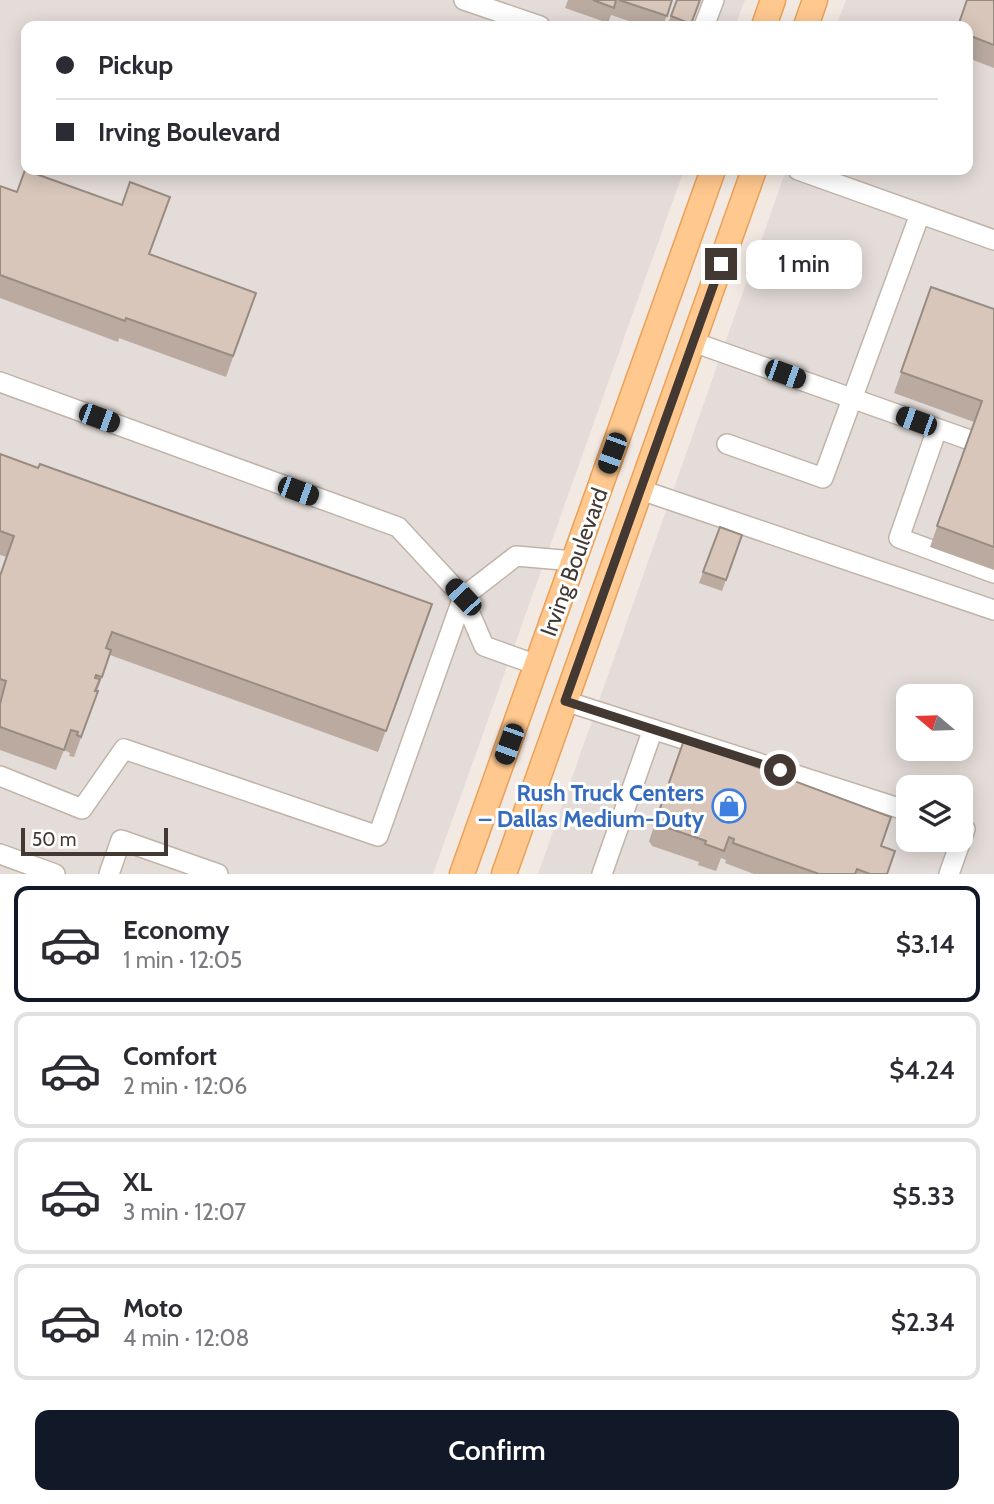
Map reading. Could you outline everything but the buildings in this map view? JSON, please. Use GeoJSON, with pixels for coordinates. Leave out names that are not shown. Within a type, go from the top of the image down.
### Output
{"type":"FeatureCollection","features":[{"type":"Feature","properties":{"kind":"main road"},"geometry":{"type":"LineString","coordinates":[[766,21],[773,0]]}},
{"type":"Feature","properties":{"kind":"main road"},"geometry":{"type":"LineString","coordinates":[[808,21],[815,0]]}},
{"type":"Feature","properties":{"kind":"main road","name":"Irving Boulevard"},"geometry":{"type":"LineString","coordinates":[[462,874],[711,175]]}},
{"type":"Feature","properties":{"kind":"main road","name":"Irving Boulevard"},"geometry":{"type":"LineString","coordinates":[[504,874],[752,175]]}},
{"type":"Feature","properties":{"kind":"main road"},"geometry":{"type":"LineString","coordinates":[[604,477],[640,490]]}},
{"type":"Feature","properties":{"kind":"main road"},"geometry":{"type":"LineString","coordinates":[[537,665],[574,677]]}},
{"type":"Feature","properties":{"kind":"street"},"geometry":{"type":"LineString","coordinates":[[464,0],[525,21]]}},
{"type":"Feature","properties":{"kind":"street"},"geometry":{"type":"LineString","coordinates":[[706,21],[714,0]]}},
{"type":"Feature","properties":{"kind":"street"},"geometry":{"type":"LineString","coordinates":[[812,175],[994,240]]}},
{"type":"Feature","properties":{"kind":"street"},"geometry":{"type":"LineString","coordinates":[[727,444],[823,478],[920,214]]}},
{"type":"Feature","properties":{"kind":"street"},"geometry":{"type":"LineString","coordinates":[[693,342],[967,439]]}},
{"type":"Feature","properties":{"kind":"street"},"geometry":{"type":"LineString","coordinates":[[0,382],[398,527],[463,597],[484,646],[537,665]]}},
{"type":"Feature","properties":{"kind":"street"},"geometry":{"type":"LineString","coordinates":[[937,429],[899,538],[994,573]]}},
{"type":"Feature","properties":{"kind":"street"},"geometry":{"type":"LineString","coordinates":[[640,490],[994,610]]}},
{"type":"Feature","properties":{"kind":"street"},"geometry":{"type":"LineString","coordinates":[[0,775],[82,809],[124,749],[377,836],[463,597],[516,556],[574,561]]}},
{"type":"Feature","properties":{"kind":"street"},"geometry":{"type":"LineString","coordinates":[[565,701],[896,807]]}},
{"type":"Feature","properties":{"kind":"street"},"geometry":{"type":"LineString","coordinates":[[602,874],[653,729]]}},
{"type":"Feature","properties":{"kind":"street"},"geometry":{"type":"LineString","coordinates":[[109,874],[121,839],[218,874]]}},
{"type":"Feature","properties":{"kind":"street"},"geometry":{"type":"LineString","coordinates":[[949,874],[957,852]]}},
{"type":"Feature","properties":{"kind":"street"},"geometry":{"type":"LineString","coordinates":[[0,854],[55,874]]}},
{"type":"Feature","properties":{"kind":"shaded area"},"geometry":{"type":"Polygon","coordinates":[[[0,0],[745,0],[737,21],[21,21],[21,175],[682,175],[433,874],[0,874],[0,0]]]}},
{"type":"Feature","properties":{"kind":"shaded area"},"geometry":{"type":"Polygon","coordinates":[[[846,0],[994,0],[994,874],[538,874],[784,175],[973,175],[973,21],[838,21],[846,0]]]}},
{"type":"Feature","properties":{"kind":"place","name":"Rush Truck Centers – Dallas Medium-Duty"},"geometry":{"type":"Point","coordinates":[729,806]}},
{"type":"Feature","properties":{"kind":"route"},"geometry":{"type":"LineString","coordinates":[[721,264],[565,701],[780,770]]}}]}
